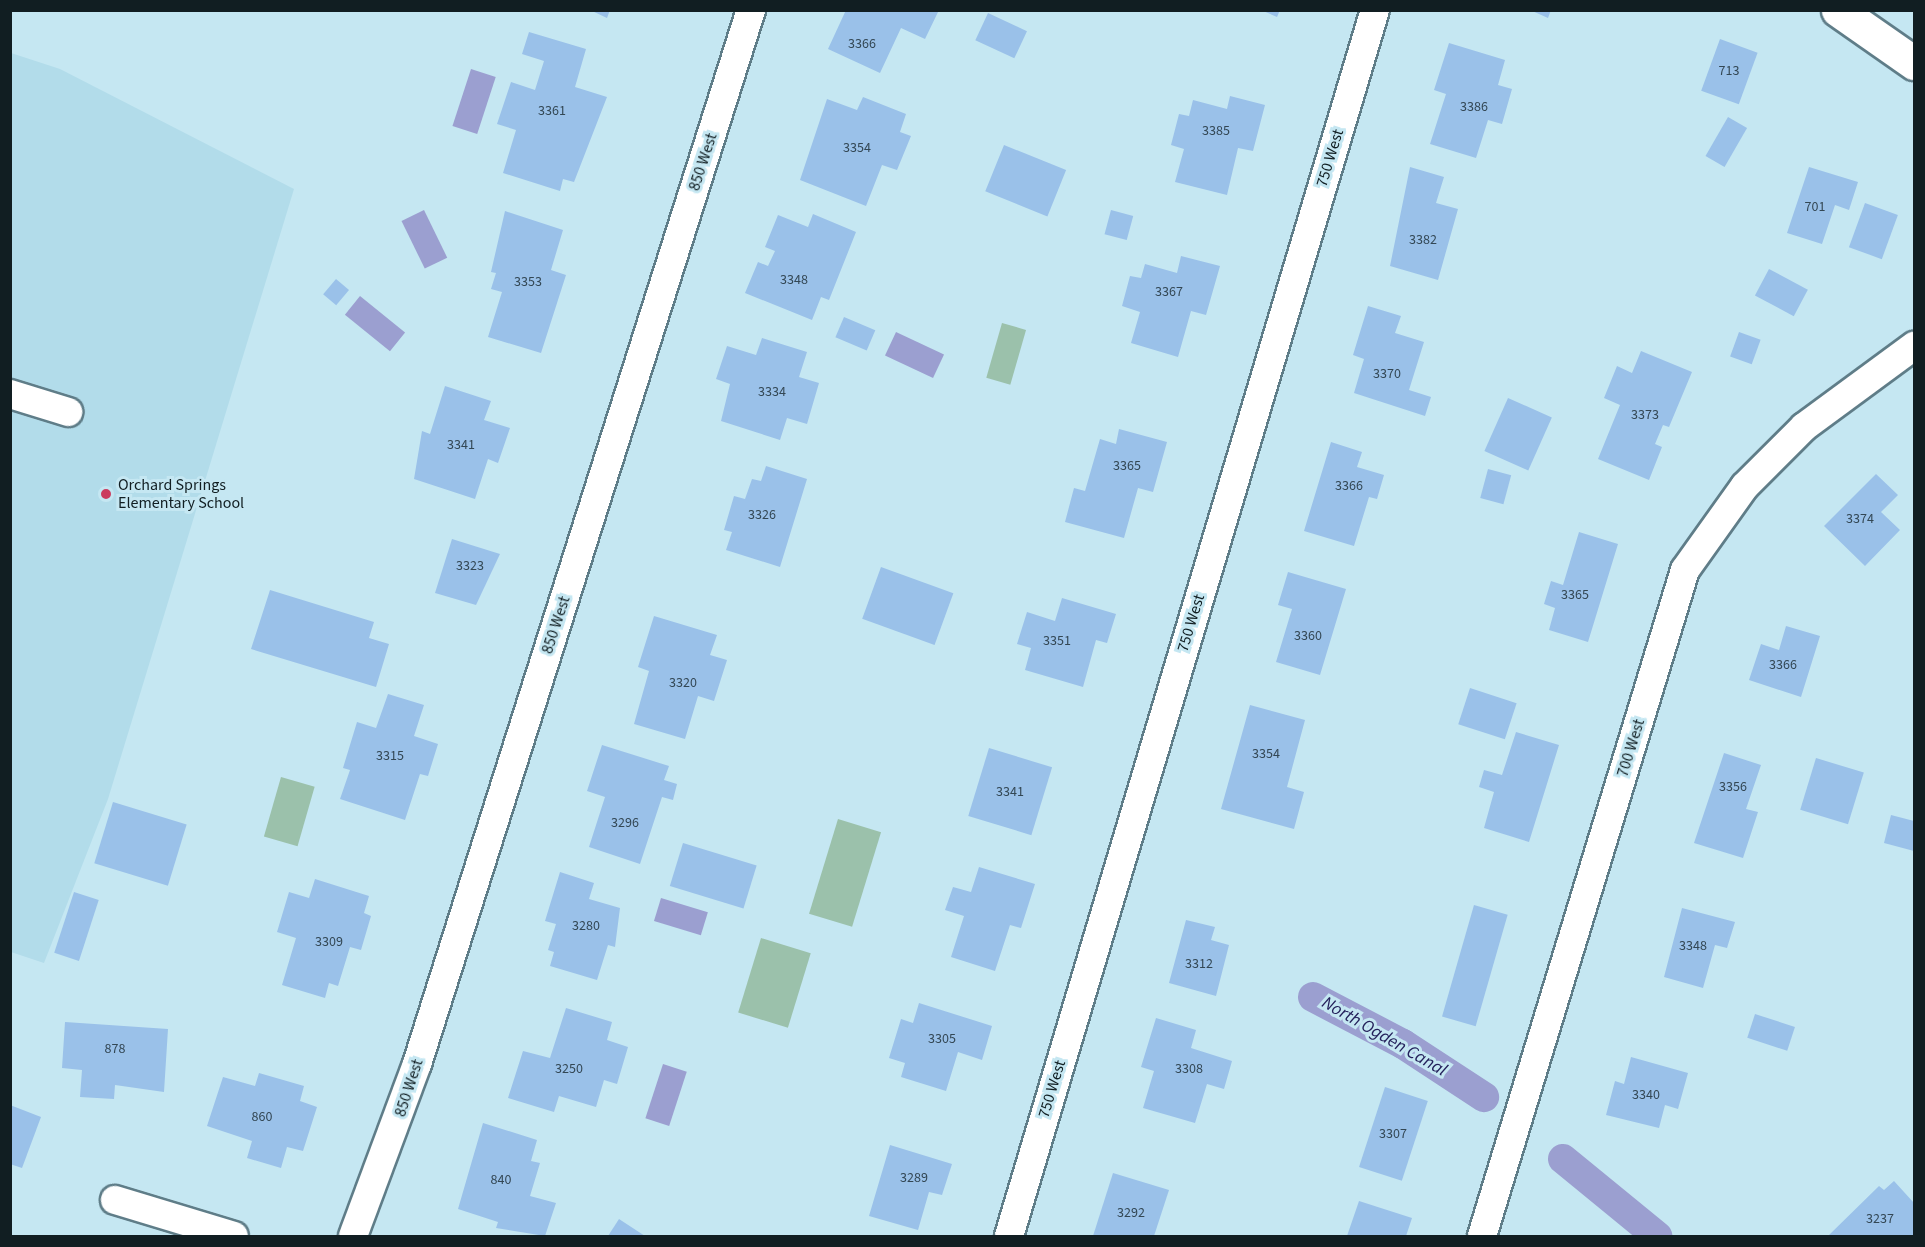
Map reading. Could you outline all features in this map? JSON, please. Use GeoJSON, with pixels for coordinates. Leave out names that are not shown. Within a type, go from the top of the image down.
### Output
{"type":"FeatureCollection","features":[{"type":"Feature","properties":{"kind":"main road"},"geometry":{"type":"LineString","coordinates":[[1838,10],[1914,63]]}},
{"type":"Feature","properties":{"kind":"street","name":"850 West"},"geometry":{"type":"LineString","coordinates":[[353,1236],[417,1064],[751,10]]}},
{"type":"Feature","properties":{"kind":"street","name":"750 West"},"geometry":{"type":"LineString","coordinates":[[1009,1236],[1374,10]]}},
{"type":"Feature","properties":{"kind":"street","name":"700 West"},"geometry":{"type":"LineString","coordinates":[[1482,1236],[1685,570],[1745,486],[1804,427],[1914,346]]}},
{"type":"Feature","properties":{"kind":"street"},"geometry":{"type":"LineString","coordinates":[[10,394],[68,412]]}},
{"type":"Feature","properties":{"kind":"street"},"geometry":{"type":"LineString","coordinates":[[115,1200],[234,1236]]}},
{"type":"Feature","properties":{"kind":"shaded area","name":"Orchard Springs Elementary School"},"geometry":{"type":"Polygon","coordinates":[[[11,53],[60,69],[294,189],[108,799],[44,963],[11,952],[11,53]]]}},
{"type":"Feature","properties":{"kind":"green space"},"geometry":{"type":"Polygon","coordinates":[[[1002,323],[1026,330],[1010,385],[986,378],[1002,323]]]}},
{"type":"Feature","properties":{"kind":"green space"},"geometry":{"type":"Polygon","coordinates":[[[281,777],[315,787],[298,846],[264,837],[281,777]]]}},
{"type":"Feature","properties":{"kind":"green space"},"geometry":{"type":"Polygon","coordinates":[[[838,819],[881,832],[852,927],[809,914],[838,819]]]}},
{"type":"Feature","properties":{"kind":"green space"},"geometry":{"type":"Polygon","coordinates":[[[761,938],[811,953],[788,1028],[738,1013],[761,938]]]}},
{"type":"Feature","properties":{"kind":"water"},"geometry":{"type":"Polygon","coordinates":[[[471,69],[496,77],[477,134],[452,126],[471,69]]]}},
{"type":"Feature","properties":{"kind":"water"},"geometry":{"type":"Polygon","coordinates":[[[424,210],[447,258],[425,269],[402,221],[424,210]]]}},
{"type":"Feature","properties":{"kind":"water"},"geometry":{"type":"Polygon","coordinates":[[[360,296],[405,333],[390,351],[345,315],[360,296]]]}},
{"type":"Feature","properties":{"kind":"water"},"geometry":{"type":"Polygon","coordinates":[[[896,332],[944,354],[933,378],[885,356],[896,332]]]}},
{"type":"Feature","properties":{"kind":"water"},"geometry":{"type":"Polygon","coordinates":[[[661,898],[708,912],[701,935],[654,921],[661,898]]]}},
{"type":"Feature","properties":{"kind":"water"},"geometry":{"type":"Polygon","coordinates":[[[663,1064],[687,1072],[669,1126],[645,1118],[663,1064]]]}},
{"type":"Feature","properties":{"kind":"building"},"geometry":{"type":"Polygon","coordinates":[[[590,10],[610,10],[607,18],[590,10]]]}},
{"type":"Feature","properties":{"kind":"building"},"geometry":{"type":"Polygon","coordinates":[[[846,10],[939,10],[925,39],[901,28],[880,73],[828,49],[846,10]]]}},
{"type":"Feature","properties":{"kind":"building"},"geometry":{"type":"Polygon","coordinates":[[[1261,10],[1280,10],[1277,17],[1261,10]]]}},
{"type":"Feature","properties":{"kind":"building"},"geometry":{"type":"Polygon","coordinates":[[[1530,10],[1551,10],[1548,18],[1530,10]]]}},
{"type":"Feature","properties":{"kind":"building"},"geometry":{"type":"Polygon","coordinates":[[[988,13],[1027,31],[1014,58],[975,40],[988,13]]]}},
{"type":"Feature","properties":{"kind":"building"},"geometry":{"type":"Polygon","coordinates":[[[529,32],[586,49],[575,87],[607,97],[574,182],[563,179],[560,191],[503,173],[516,130],[497,124],[511,82],[535,90],[544,61],[522,54],[529,32]]]}},
{"type":"Feature","properties":{"kind":"building"},"geometry":{"type":"Polygon","coordinates":[[[1720,39],[1758,53],[1739,104],[1701,91],[1720,39]]]}},
{"type":"Feature","properties":{"kind":"building"},"geometry":{"type":"Polygon","coordinates":[[[1449,43],[1505,60],[1498,85],[1512,89],[1502,124],[1488,120],[1476,158],[1430,144],[1446,94],[1434,90],[1449,43]]]}},
{"type":"Feature","properties":{"kind":"building"},"geometry":{"type":"Polygon","coordinates":[[[1230,96],[1265,105],[1253,151],[1238,148],[1227,195],[1175,182],[1184,149],[1171,145],[1179,114],[1189,116],[1193,100],[1227,109],[1230,96]]]}},
{"type":"Feature","properties":{"kind":"building"},"geometry":{"type":"Polygon","coordinates":[[[863,97],[906,114],[900,132],[911,136],[897,170],[882,165],[866,206],[800,180],[827,99],[857,110],[863,97]]]}},
{"type":"Feature","properties":{"kind":"building"},"geometry":{"type":"Polygon","coordinates":[[[1728,117],[1747,128],[1725,167],[1706,156],[1728,117]]]}},
{"type":"Feature","properties":{"kind":"building"},"geometry":{"type":"Polygon","coordinates":[[[1004,145],[1066,170],[1047,216],[985,191],[1004,145]]]}},
{"type":"Feature","properties":{"kind":"building"},"geometry":{"type":"Polygon","coordinates":[[[1410,167],[1444,177],[1436,203],[1458,209],[1438,280],[1390,266],[1410,167]]]}},
{"type":"Feature","properties":{"kind":"building"},"geometry":{"type":"Polygon","coordinates":[[[1809,167],[1858,182],[1849,210],[1835,205],[1822,244],[1787,233],[1809,167]]]}},
{"type":"Feature","properties":{"kind":"building"},"geometry":{"type":"Polygon","coordinates":[[[1865,203],[1898,215],[1882,259],[1849,247],[1865,203]]]}},
{"type":"Feature","properties":{"kind":"building"},"geometry":{"type":"Polygon","coordinates":[[[1111,210],[1133,216],[1127,240],[1105,234],[1111,210]]]}},
{"type":"Feature","properties":{"kind":"building"},"geometry":{"type":"Polygon","coordinates":[[[505,211],[563,230],[551,270],[566,275],[541,353],[488,337],[502,292],[491,289],[496,273],[491,272],[505,211]]]}},
{"type":"Feature","properties":{"kind":"building"},"geometry":{"type":"Polygon","coordinates":[[[813,214],[856,232],[829,300],[821,297],[812,320],[745,293],[758,262],[768,266],[775,251],[765,247],[778,215],[808,227],[813,214]]]}},
{"type":"Feature","properties":{"kind":"building"},"geometry":{"type":"Polygon","coordinates":[[[1181,256],[1220,266],[1206,315],[1191,311],[1178,357],[1131,343],[1140,312],[1122,306],[1130,276],[1141,278],[1145,264],[1177,273],[1181,256]]]}},
{"type":"Feature","properties":{"kind":"building"},"geometry":{"type":"Polygon","coordinates":[[[1769,269],[1808,290],[1794,316],[1755,295],[1769,269]]]}},
{"type":"Feature","properties":{"kind":"building"},"geometry":{"type":"Polygon","coordinates":[[[336,279],[349,290],[336,305],[323,294],[336,279]]]}},
{"type":"Feature","properties":{"kind":"building"},"geometry":{"type":"Polygon","coordinates":[[[1368,306],[1401,316],[1395,333],[1424,342],[1409,390],[1431,397],[1425,416],[1354,393],[1364,359],[1353,355],[1368,306]]]}},
{"type":"Feature","properties":{"kind":"building"},"geometry":{"type":"Polygon","coordinates":[[[844,317],[875,330],[867,351],[835,337],[844,317]]]}},
{"type":"Feature","properties":{"kind":"building"},"geometry":{"type":"Polygon","coordinates":[[[1739,332],[1761,340],[1752,364],[1730,356],[1739,332]]]}},
{"type":"Feature","properties":{"kind":"building"},"geometry":{"type":"Polygon","coordinates":[[[762,338],[807,352],[799,377],[819,383],[807,424],[787,418],[780,440],[721,421],[730,384],[716,379],[727,346],[756,355],[762,338]]]}},
{"type":"Feature","properties":{"kind":"building"},"geometry":{"type":"Polygon","coordinates":[[[1641,351],[1692,372],[1669,427],[1663,425],[1655,444],[1662,447],[1649,480],[1598,459],[1620,405],[1604,398],[1617,366],[1632,373],[1641,351]]]}},
{"type":"Feature","properties":{"kind":"building"},"geometry":{"type":"Polygon","coordinates":[[[445,386],[491,401],[484,420],[510,428],[498,463],[488,459],[475,499],[414,479],[422,431],[430,434],[445,386]]]}},
{"type":"Feature","properties":{"kind":"building"},"geometry":{"type":"Polygon","coordinates":[[[1508,398],[1552,418],[1528,471],[1484,451],[1508,398]]]}},
{"type":"Feature","properties":{"kind":"building"},"geometry":{"type":"Polygon","coordinates":[[[1119,429],[1167,442],[1153,492],[1138,488],[1124,538],[1065,522],[1074,488],[1085,491],[1100,439],[1116,444],[1119,429]]]}},
{"type":"Feature","properties":{"kind":"building"},"geometry":{"type":"Polygon","coordinates":[[[1331,442],[1362,452],[1357,467],[1384,475],[1377,499],[1369,497],[1354,546],[1304,531],[1331,442]]]}},
{"type":"Feature","properties":{"kind":"building"},"geometry":{"type":"Polygon","coordinates":[[[766,466],[807,479],[780,567],[726,550],[732,532],[724,530],[734,496],[745,499],[752,479],[761,481],[766,466]]]}},
{"type":"Feature","properties":{"kind":"building"},"geometry":{"type":"Polygon","coordinates":[[[1488,469],[1511,475],[1503,504],[1480,498],[1488,469]]]}},
{"type":"Feature","properties":{"kind":"building"},"geometry":{"type":"Polygon","coordinates":[[[1876,474],[1898,495],[1881,512],[1900,530],[1865,566],[1824,526],[1876,474]]]}},
{"type":"Feature","properties":{"kind":"building"},"geometry":{"type":"Polygon","coordinates":[[[1579,532],[1618,544],[1588,642],[1549,630],[1555,608],[1544,604],[1551,581],[1563,585],[1579,532]]]}},
{"type":"Feature","properties":{"kind":"building"},"geometry":{"type":"Polygon","coordinates":[[[452,539],[500,554],[476,605],[435,593],[452,539]]]}},
{"type":"Feature","properties":{"kind":"building"},"geometry":{"type":"Polygon","coordinates":[[[881,567],[953,593],[935,645],[862,619],[881,567]]]}},
{"type":"Feature","properties":{"kind":"building"},"geometry":{"type":"Polygon","coordinates":[[[1288,572],[1346,589],[1320,675],[1276,662],[1292,609],[1278,605],[1288,572]]]}},
{"type":"Feature","properties":{"kind":"building"},"geometry":{"type":"Polygon","coordinates":[[[270,590],[374,622],[369,638],[389,644],[376,687],[251,649],[270,590]]]}},
{"type":"Feature","properties":{"kind":"building"},"geometry":{"type":"Polygon","coordinates":[[[1062,598],[1116,614],[1107,643],[1096,640],[1083,687],[1025,670],[1031,648],[1017,644],[1027,612],[1055,621],[1062,598]]]}},
{"type":"Feature","properties":{"kind":"building"},"geometry":{"type":"Polygon","coordinates":[[[654,616],[717,635],[710,655],[727,660],[714,701],[698,696],[685,739],[634,724],[649,671],[638,667],[654,616]]]}},
{"type":"Feature","properties":{"kind":"building"},"geometry":{"type":"Polygon","coordinates":[[[1786,626],[1820,636],[1801,697],[1749,680],[1761,644],[1779,650],[1786,626]]]}},
{"type":"Feature","properties":{"kind":"building"},"geometry":{"type":"Polygon","coordinates":[[[1470,688],[1517,703],[1505,739],[1458,724],[1470,688]]]}},
{"type":"Feature","properties":{"kind":"building"},"geometry":{"type":"Polygon","coordinates":[[[388,694],[424,705],[414,736],[438,744],[428,776],[420,774],[405,820],[340,799],[350,770],[343,768],[357,722],[376,728],[388,694]]]}},
{"type":"Feature","properties":{"kind":"building"},"geometry":{"type":"Polygon","coordinates":[[[1250,705],[1305,720],[1287,787],[1304,792],[1294,829],[1221,809],[1250,705]]]}},
{"type":"Feature","properties":{"kind":"building"},"geometry":{"type":"Polygon","coordinates":[[[1516,732],[1559,745],[1529,842],[1484,828],[1494,792],[1479,787],[1484,770],[1502,775],[1516,732]]]}},
{"type":"Feature","properties":{"kind":"building"},"geometry":{"type":"Polygon","coordinates":[[[602,745],[669,766],[664,780],[677,784],[673,800],[662,797],[640,864],[589,847],[605,797],[587,791],[602,745]]]}},
{"type":"Feature","properties":{"kind":"building"},"geometry":{"type":"Polygon","coordinates":[[[989,748],[1052,767],[1031,835],[968,816],[989,748]]]}},
{"type":"Feature","properties":{"kind":"building"},"geometry":{"type":"Polygon","coordinates":[[[1724,753],[1761,765],[1746,809],[1758,812],[1743,858],[1694,843],[1724,753]]]}},
{"type":"Feature","properties":{"kind":"building"},"geometry":{"type":"Polygon","coordinates":[[[1816,758],[1864,773],[1848,824],[1800,810],[1816,758]]]}},
{"type":"Feature","properties":{"kind":"building"},"geometry":{"type":"Polygon","coordinates":[[[113,802],[187,825],[168,886],[94,863],[113,802]]]}},
{"type":"Feature","properties":{"kind":"building"},"geometry":{"type":"Polygon","coordinates":[[[1891,815],[1914,821],[1914,851],[1884,843],[1891,815]]]}},
{"type":"Feature","properties":{"kind":"building"},"geometry":{"type":"Polygon","coordinates":[[[683,843],[757,866],[743,909],[670,886],[683,843]]]}},
{"type":"Feature","properties":{"kind":"building"},"geometry":{"type":"Polygon","coordinates":[[[979,867],[1035,884],[1021,928],[1010,925],[995,971],[951,957],[964,916],[945,910],[953,887],[971,892],[979,867]]]}},
{"type":"Feature","properties":{"kind":"building"},"geometry":{"type":"Polygon","coordinates":[[[560,872],[594,883],[589,899],[620,908],[615,947],[608,945],[597,980],[550,966],[554,952],[548,950],[556,924],[545,921],[560,872]]]}},
{"type":"Feature","properties":{"kind":"building"},"geometry":{"type":"Polygon","coordinates":[[[315,879],[369,896],[364,913],[371,916],[361,950],[350,947],[338,986],[329,983],[325,998],[282,985],[296,938],[277,932],[289,892],[309,898],[315,879]]]}},
{"type":"Feature","properties":{"kind":"building"},"geometry":{"type":"Polygon","coordinates":[[[74,892],[99,900],[79,961],[54,953],[74,892]]]}},
{"type":"Feature","properties":{"kind":"building"},"geometry":{"type":"Polygon","coordinates":[[[1474,905],[1508,915],[1476,1026],[1442,1017],[1474,905]]]}},
{"type":"Feature","properties":{"kind":"building"},"geometry":{"type":"Polygon","coordinates":[[[1682,908],[1735,922],[1727,948],[1715,945],[1703,988],[1664,977],[1682,908]]]}},
{"type":"Feature","properties":{"kind":"building"},"geometry":{"type":"Polygon","coordinates":[[[1186,920],[1215,927],[1211,940],[1229,945],[1216,996],[1169,983],[1186,920]]]}},
{"type":"Feature","properties":{"kind":"building"},"geometry":{"type":"Polygon","coordinates":[[[919,1003],[992,1026],[982,1060],[958,1052],[946,1091],[901,1077],[905,1063],[889,1058],[901,1019],[913,1023],[919,1003]]]}},
{"type":"Feature","properties":{"kind":"building"},"geometry":{"type":"Polygon","coordinates":[[[566,1008],[612,1022],[607,1040],[628,1047],[617,1084],[604,1080],[596,1107],[559,1096],[554,1112],[508,1098],[523,1051],[550,1058],[566,1008]]]}},
{"type":"Feature","properties":{"kind":"building"},"geometry":{"type":"Polygon","coordinates":[[[1755,1014],[1795,1027],[1787,1051],[1747,1038],[1755,1014]]]}},
{"type":"Feature","properties":{"kind":"building"},"geometry":{"type":"Polygon","coordinates":[[[1156,1018],[1196,1030],[1191,1048],[1232,1061],[1224,1089],[1207,1084],[1195,1123],[1143,1108],[1154,1071],[1141,1067],[1156,1018]]]}},
{"type":"Feature","properties":{"kind":"building"},"geometry":{"type":"Polygon","coordinates":[[[65,1022],[168,1029],[164,1092],[115,1085],[114,1099],[80,1097],[82,1070],[62,1068],[65,1022]]]}},
{"type":"Feature","properties":{"kind":"building"},"geometry":{"type":"Polygon","coordinates":[[[1631,1057],[1688,1073],[1678,1109],[1665,1105],[1659,1128],[1606,1115],[1615,1081],[1624,1084],[1631,1057]]]}},
{"type":"Feature","properties":{"kind":"building"},"geometry":{"type":"Polygon","coordinates":[[[259,1073],[304,1086],[300,1101],[317,1107],[303,1151],[287,1147],[281,1168],[247,1158],[252,1141],[207,1126],[223,1077],[255,1086],[259,1073]]]}},
{"type":"Feature","properties":{"kind":"building"},"geometry":{"type":"Polygon","coordinates":[[[1385,1087],[1428,1101],[1402,1181],[1359,1167],[1385,1087]]]}},
{"type":"Feature","properties":{"kind":"building"},"geometry":{"type":"Polygon","coordinates":[[[10,1105],[41,1117],[22,1168],[10,1164],[10,1105]]]}},
{"type":"Feature","properties":{"kind":"building"},"geometry":{"type":"Polygon","coordinates":[[[483,1123],[537,1140],[531,1161],[540,1163],[530,1196],[556,1203],[545,1236],[496,1228],[498,1222],[458,1209],[483,1123]]]}},
{"type":"Feature","properties":{"kind":"building"},"geometry":{"type":"Polygon","coordinates":[[[890,1145],[952,1164],[942,1195],[929,1192],[918,1230],[869,1216],[890,1145]]]}},
{"type":"Feature","properties":{"kind":"building"},"geometry":{"type":"Polygon","coordinates":[[[1113,1173],[1169,1190],[1154,1236],[1093,1236],[1113,1173]]]}},
{"type":"Feature","properties":{"kind":"building"},"geometry":{"type":"Polygon","coordinates":[[[1894,1181],[1914,1203],[1914,1236],[1829,1235],[1879,1186],[1884,1190],[1894,1181]]]}},
{"type":"Feature","properties":{"kind":"building"},"geometry":{"type":"Polygon","coordinates":[[[1359,1201],[1412,1218],[1406,1236],[1347,1236],[1359,1201]]]}},
{"type":"Feature","properties":{"kind":"building"},"geometry":{"type":"Polygon","coordinates":[[[619,1219],[645,1236],[608,1236],[619,1219]]]}},
{"type":"Feature","properties":{"kind":"waterway","name":"North Ogden Canal"},"geometry":{"type":"LineString","coordinates":[[1313,997],[1403,1044],[1484,1097]]}},
{"type":"Feature","properties":{"kind":"waterway","name":"North Ogden Canal"},"geometry":{"type":"LineString","coordinates":[[1563,1159],[1657,1236]]}},
{"type":"Feature","properties":{"kind":"place","name":"Orchard Springs Elementary School"},"geometry":{"type":"Point","coordinates":[106,494]}}]}
